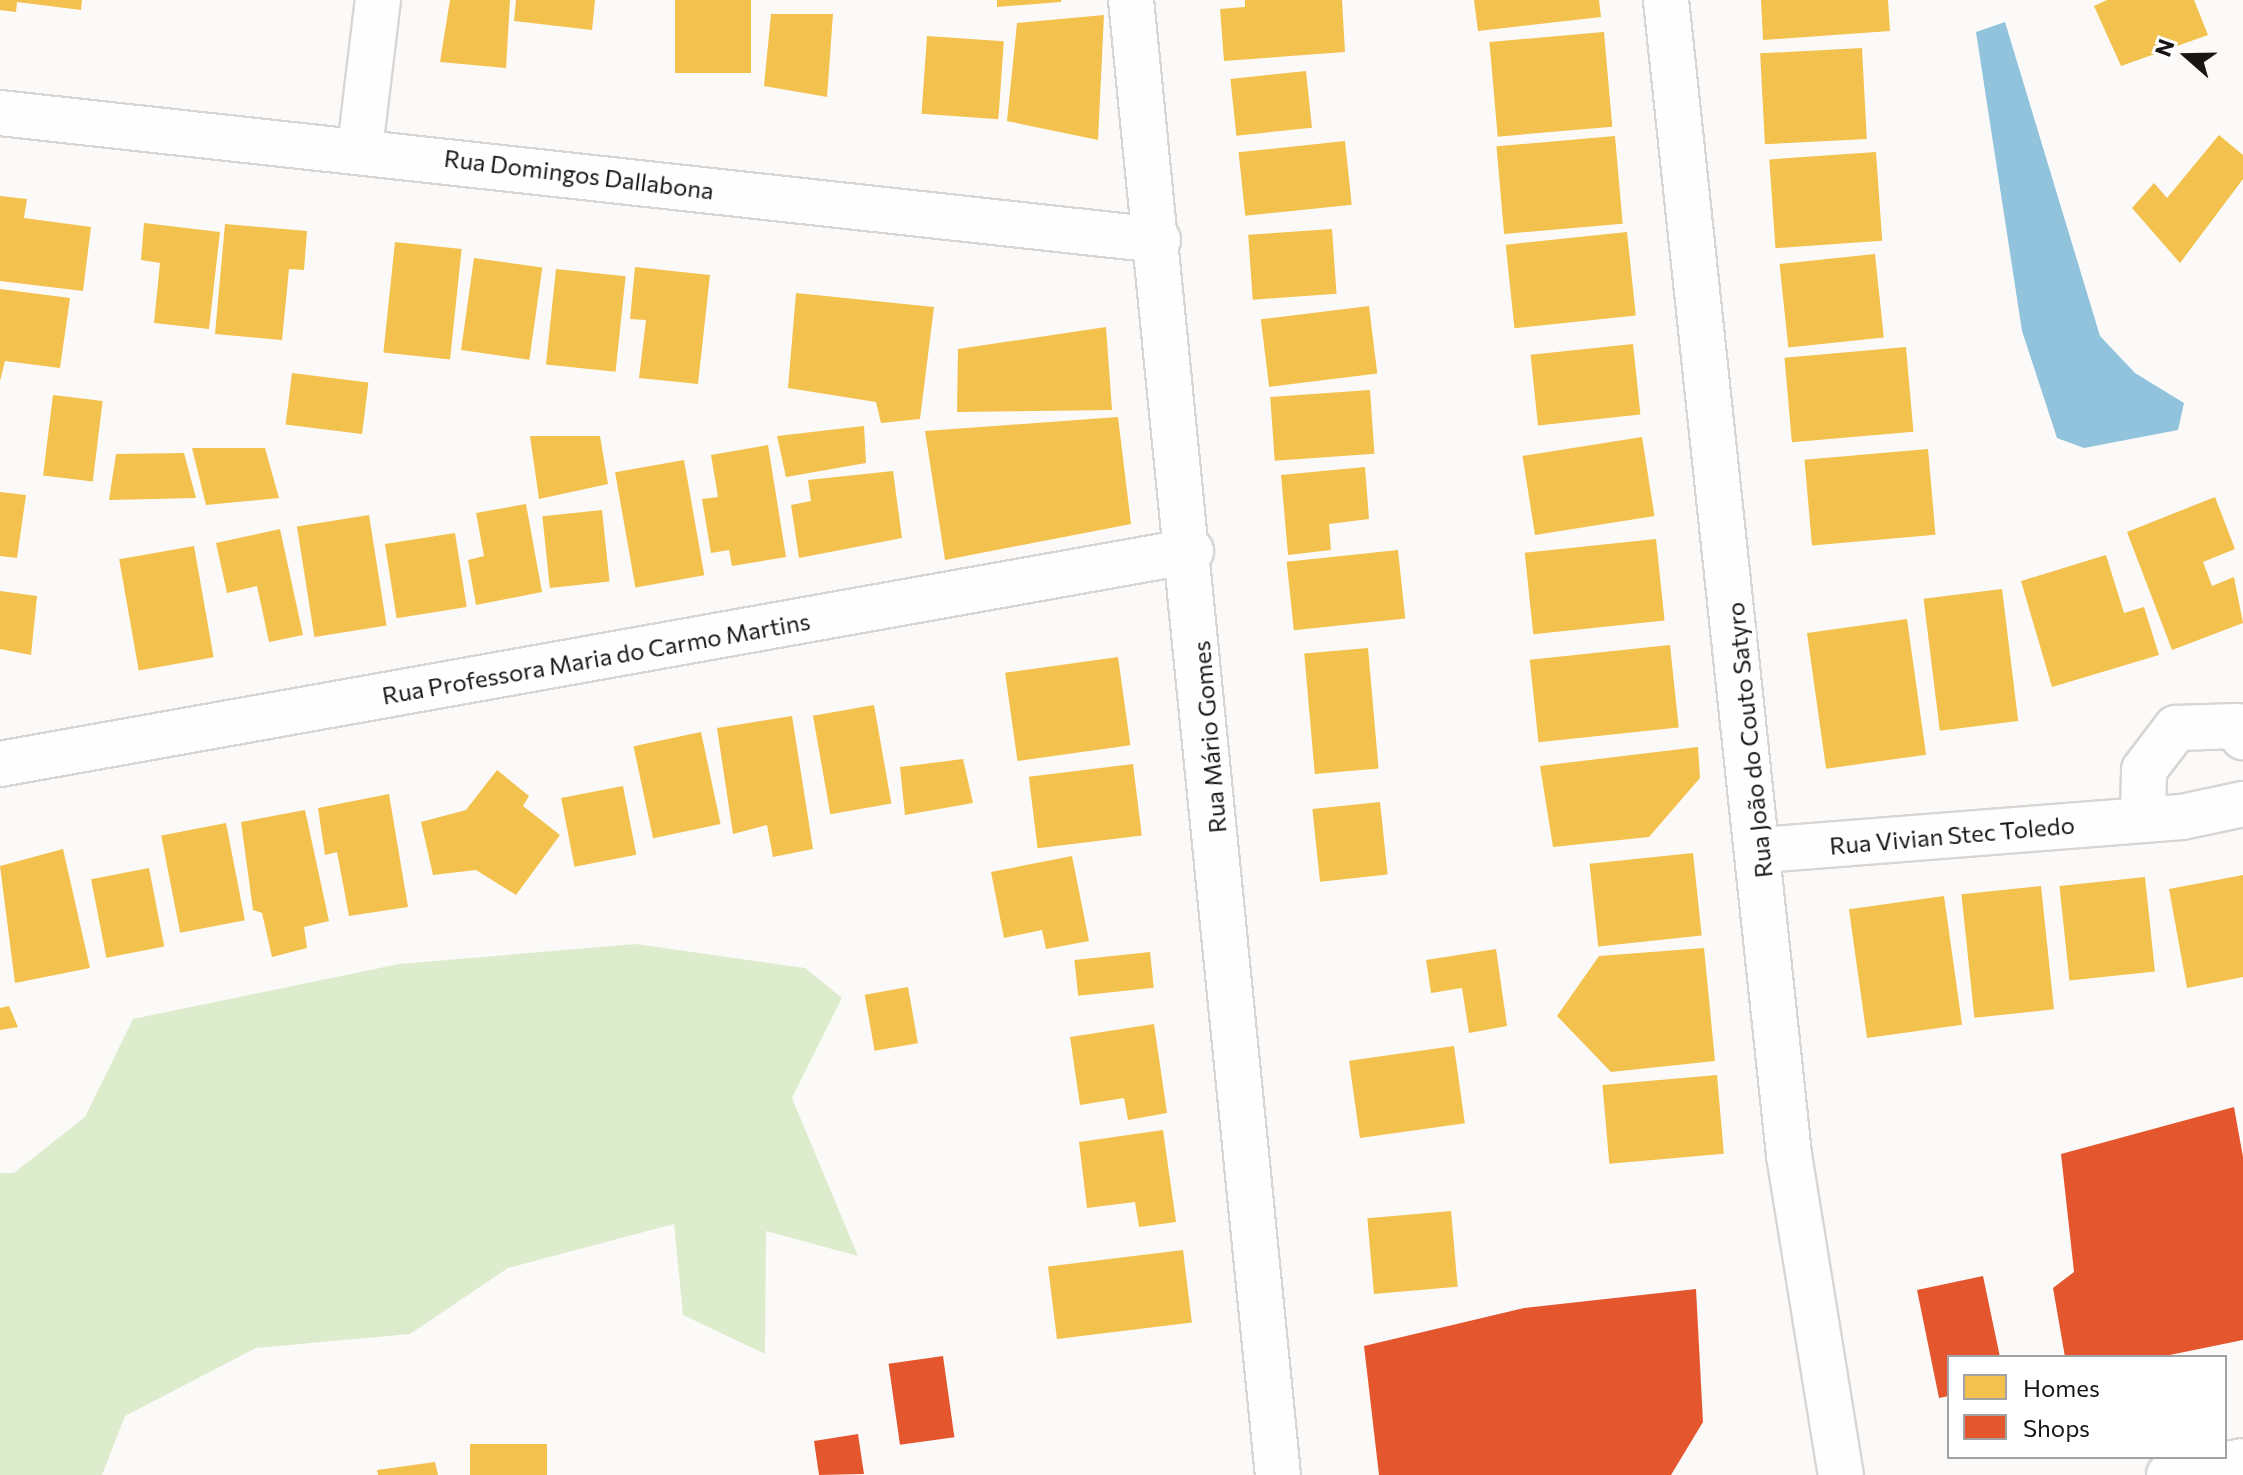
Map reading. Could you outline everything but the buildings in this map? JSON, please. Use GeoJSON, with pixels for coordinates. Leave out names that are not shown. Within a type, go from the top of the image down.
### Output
{"type":"FeatureCollection","features":[{"type":"Feature","properties":{"kind":"street"},"geometry":{"type":"LineString","coordinates":[[360,148],[378,0]]}},
{"type":"Feature","properties":{"kind":"street","name":"Rua Mário Gomes"},"geometry":{"type":"LineString","coordinates":[[1131,0],[1191,551],[1278,1475]]}},
{"type":"Feature","properties":{"kind":"street","name":"Rua João do Couto Satyro"},"geometry":{"type":"LineString","coordinates":[[1668,1],[1762,850],[1789,1155],[1841,1475]]}},
{"type":"Feature","properties":{"kind":"street","name":"Rua Domingos Dallabona"},"geometry":{"type":"LineString","coordinates":[[0,113],[360,148],[1158,240]]}},
{"type":"Feature","properties":{"kind":"street","name":"Rua Professora Maria do Carmo Martins"},"geometry":{"type":"LineString","coordinates":[[0,764],[1191,551]]}},
{"type":"Feature","properties":{"kind":"street"},"geometry":{"type":"LineString","coordinates":[[2143,819],[2144,770],[2156,746],[2176,728],[2241,728]]}},
{"type":"Feature","properties":{"kind":"street","name":"Rua Vivian Stec Toledo"},"geometry":{"type":"LineString","coordinates":[[1762,850],[2143,819],[2243,804]]}},
{"type":"Feature","properties":{"kind":"street"},"geometry":{"type":"LineString","coordinates":[[2169,1475],[2243,1461]]}},
{"type":"Feature","properties":{"kind":"green space"},"geometry":{"type":"Polygon","coordinates":[[[636,944],[805,968],[842,998],[792,1098],[858,1256],[766,1231],[765,1354],[683,1315],[674,1224],[508,1268],[410,1334],[256,1348],[125,1416],[102,1475],[0,1475],[0,1173],[14,1173],[85,1117],[133,1019],[399,964],[636,944]]]}},
{"type":"Feature","properties":{"kind":"water"},"geometry":{"type":"Polygon","coordinates":[[[2005,22],[2100,336],[2135,373],[2184,403],[2178,430],[2084,448],[2057,438],[2022,331],[1976,32],[2005,22]]]}}]}
